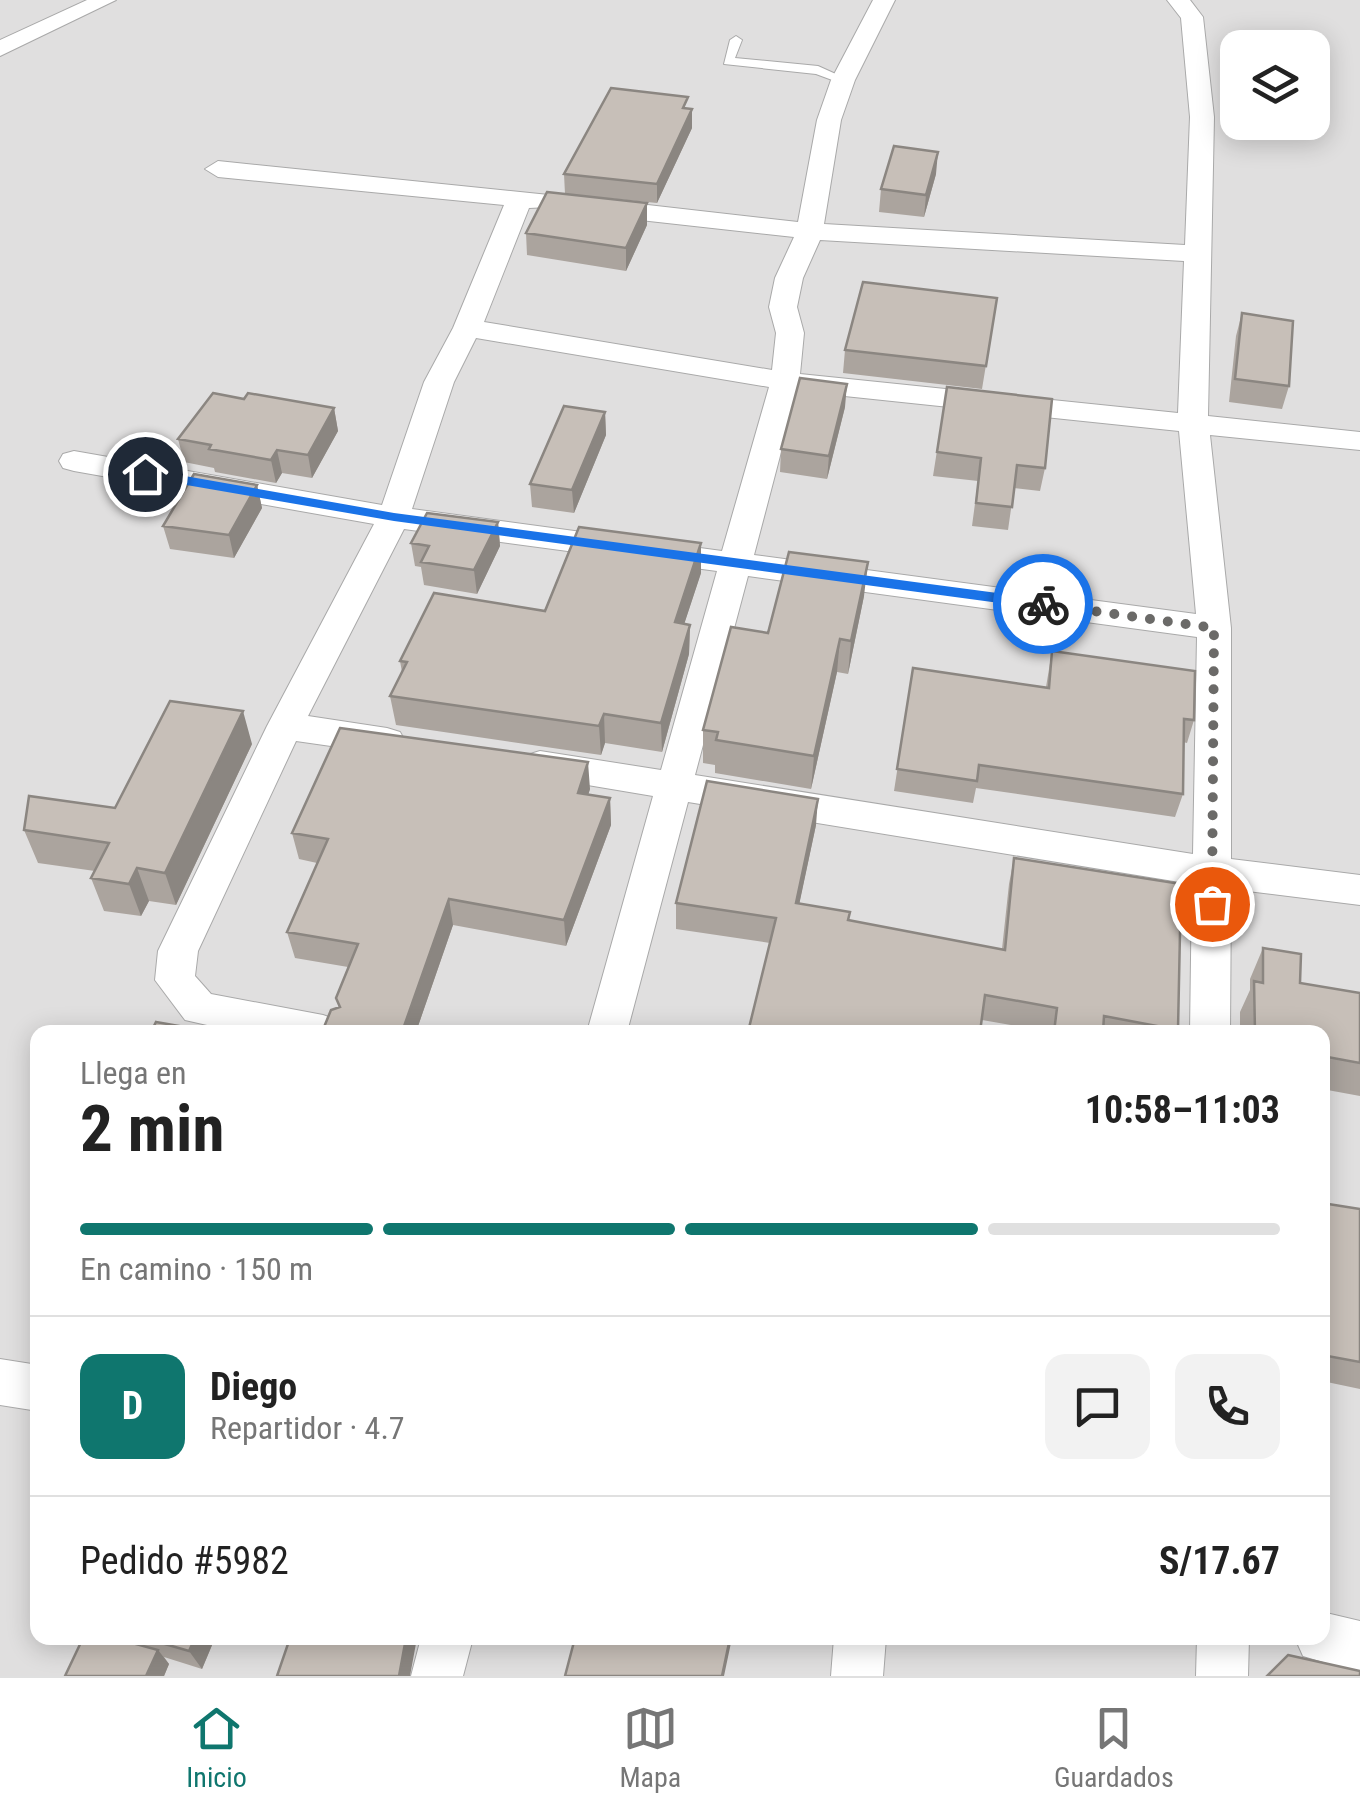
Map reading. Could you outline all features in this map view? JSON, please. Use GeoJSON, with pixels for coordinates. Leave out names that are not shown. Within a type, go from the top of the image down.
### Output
{"type":"FeatureCollection","features":[{"type":"Feature","properties":{"kind":"street"},"geometry":{"type":"LineString","coordinates":[[0,49],[104,0]]}},
{"type":"Feature","properties":{"kind":"street"},"geometry":{"type":"LineString","coordinates":[[609,1025],[785,381],[790,332],[783,307],[789,278],[810,231],[829,120],[842,80],[884,0]]}},
{"type":"Feature","properties":{"kind":"street"},"geometry":{"type":"LineString","coordinates":[[1178,0],[1192,17],[1202,116],[1193,421],[1214,628],[1210,1025]]}},
{"type":"Feature","properties":{"kind":"street"},"geometry":{"type":"LineString","coordinates":[[218,169],[810,231],[1196,254]]}},
{"type":"Feature","properties":{"kind":"street"},"geometry":{"type":"LineString","coordinates":[[287,1025],[199,1008],[175,980],[178,951],[285,726],[394,517],[439,382],[467,328],[520,198]]}},
{"type":"Feature","properties":{"kind":"street"},"geometry":{"type":"LineString","coordinates":[[467,328],[785,381],[1360,441]]}},
{"type":"Feature","properties":{"kind":"street"},"geometry":{"type":"LineString","coordinates":[[74,462],[394,517],[1214,628]]}},
{"type":"Feature","properties":{"kind":"street"},"geometry":{"type":"LineString","coordinates":[[285,726],[421,746]]}},
{"type":"Feature","properties":{"kind":"street"},"geometry":{"type":"LineString","coordinates":[[499,758],[1212,872],[1360,890]]}},
{"type":"Feature","properties":{"kind":"street"},"geometry":{"type":"LineString","coordinates":[[0,1382],[30,1387]]}},
{"type":"Feature","properties":{"kind":"street"},"geometry":{"type":"LineString","coordinates":[[1330,1640],[1360,1647]]}},
{"type":"Feature","properties":{"kind":"street"},"geometry":{"type":"LineString","coordinates":[[437,1676],[445,1645]]}},
{"type":"Feature","properties":{"kind":"street"},"geometry":{"type":"LineString","coordinates":[[858,1676],[860,1645]]}},
{"type":"Feature","properties":{"kind":"street"},"geometry":{"type":"LineString","coordinates":[[1222,1676],[1223,1645]]}},
{"type":"Feature","properties":{"kind":"lane"},"geometry":{"type":"LineString","coordinates":[[736,40],[728,60],[818,70],[842,80]]}},
{"type":"Feature","properties":{"kind":"shaded area"},"geometry":{"type":"Polygon","coordinates":[[[0,0],[1360,0],[1360,1676],[0,1676],[0,0]]]}},
{"type":"Feature","properties":{"kind":"building"},"geometry":{"type":"Polygon","coordinates":[[[611,88],[688,97],[683,108],[692,109],[657,184],[564,174],[611,88]]]}},
{"type":"Feature","properties":{"kind":"building"},"geometry":{"type":"Polygon","coordinates":[[[894,146],[938,152],[926,195],[881,189],[894,146]]]}},
{"type":"Feature","properties":{"kind":"building"},"geometry":{"type":"Polygon","coordinates":[[[547,192],[647,203],[626,248],[526,233],[547,192]]]}},
{"type":"Feature","properties":{"kind":"building"},"geometry":{"type":"Polygon","coordinates":[[[863,282],[997,298],[986,366],[845,350],[863,282]]]}},
{"type":"Feature","properties":{"kind":"building"},"geometry":{"type":"Polygon","coordinates":[[[1242,313],[1293,321],[1289,386],[1235,379],[1242,313]]]}},
{"type":"Feature","properties":{"kind":"building"},"geometry":{"type":"Polygon","coordinates":[[[800,378],[847,384],[829,456],[781,449],[800,378]]]}},
{"type":"Feature","properties":{"kind":"building"},"geometry":{"type":"Polygon","coordinates":[[[947,387],[1052,399],[1045,468],[1017,465],[1012,507],[976,503],[981,458],[937,452],[947,387]]]}},
{"type":"Feature","properties":{"kind":"building"},"geometry":{"type":"Polygon","coordinates":[[[213,393],[244,399],[248,393],[334,408],[308,455],[277,450],[271,460],[178,439],[213,393]]]}},
{"type":"Feature","properties":{"kind":"building"},"geometry":{"type":"Polygon","coordinates":[[[564,406],[605,412],[572,490],[530,484],[564,406]]]}},
{"type":"Feature","properties":{"kind":"building"},"geometry":{"type":"Polygon","coordinates":[[[194,474],[257,485],[229,535],[163,526],[194,474]]]}},
{"type":"Feature","properties":{"kind":"building"},"geometry":{"type":"Polygon","coordinates":[[[427,513],[498,522],[474,570],[421,562],[429,546],[411,543],[427,513]]]}},
{"type":"Feature","properties":{"kind":"building"},"geometry":{"type":"Polygon","coordinates":[[[579,527],[701,543],[675,622],[690,625],[661,723],[604,714],[599,726],[390,696],[407,662],[400,661],[434,593],[545,611],[579,527]]]}},
{"type":"Feature","properties":{"kind":"building"},"geometry":{"type":"Polygon","coordinates":[[[789,552],[868,562],[851,641],[840,639],[814,756],[716,740],[718,732],[703,730],[731,627],[768,633],[789,552]]]}},
{"type":"Feature","properties":{"kind":"building"},"geometry":{"type":"Polygon","coordinates":[[[1052,651],[1195,671],[1194,720],[1184,719],[1183,794],[979,765],[977,781],[897,769],[913,668],[1049,688],[1052,651]]]}},
{"type":"Feature","properties":{"kind":"building"},"geometry":{"type":"Polygon","coordinates":[[[170,701],[243,711],[165,873],[137,868],[129,884],[91,878],[109,843],[24,830],[29,796],[115,808],[170,701]]]}},
{"type":"Feature","properties":{"kind":"building"},"geometry":{"type":"Polygon","coordinates":[[[340,728],[588,762],[578,793],[610,798],[564,920],[449,899],[404,1025],[325,1025],[331,1010],[340,1007],[336,998],[358,944],[287,932],[328,839],[292,833],[340,728]]]}},
{"type":"Feature","properties":{"kind":"building"},"geometry":{"type":"Polygon","coordinates":[[[707,781],[818,799],[796,903],[850,912],[848,920],[1005,950],[1014,858],[1181,884],[1178,1025],[1152,1025],[1104,1016],[1103,1025],[1055,1025],[1057,1008],[985,995],[981,1025],[750,1025],[776,918],[676,903],[707,781]]]}},
{"type":"Feature","properties":{"kind":"building"},"geometry":{"type":"Polygon","coordinates":[[[1263,948],[1301,954],[1300,983],[1360,993],[1360,1063],[1330,1057],[1330,1025],[1255,1025],[1254,981],[1263,983],[1263,948]]]}},
{"type":"Feature","properties":{"kind":"building"},"geometry":{"type":"Polygon","coordinates":[[[1330,1204],[1360,1209],[1360,1362],[1330,1356],[1330,1204]]]}},
{"type":"Feature","properties":{"kind":"building"},"geometry":{"type":"Polygon","coordinates":[[[80,1645],[140,1645],[158,1650],[146,1676],[65,1676],[80,1645]]]}},
{"type":"Feature","properties":{"kind":"building"},"geometry":{"type":"Polygon","coordinates":[[[168,1645],[192,1645],[189,1651],[168,1645]]]}},
{"type":"Feature","properties":{"kind":"building"},"geometry":{"type":"Polygon","coordinates":[[[288,1645],[405,1645],[399,1676],[277,1676],[288,1645]]]}},
{"type":"Feature","properties":{"kind":"building"},"geometry":{"type":"Polygon","coordinates":[[[573,1645],[729,1645],[722,1676],[565,1676],[573,1645]]]}},
{"type":"Feature","properties":{"kind":"building"},"geometry":{"type":"Polygon","coordinates":[[[1288,1655],[1360,1671],[1360,1676],[1267,1676],[1288,1655]]]}},
{"type":"Feature","properties":{"kind":"way so far"},"geometry":{"type":"LineString","coordinates":[[1043,604],[1214,628],[1212,904]]}},
{"type":"Feature","properties":{"kind":"route"},"geometry":{"type":"LineString","coordinates":[[145,474],[394,517],[1043,604]]}}]}
